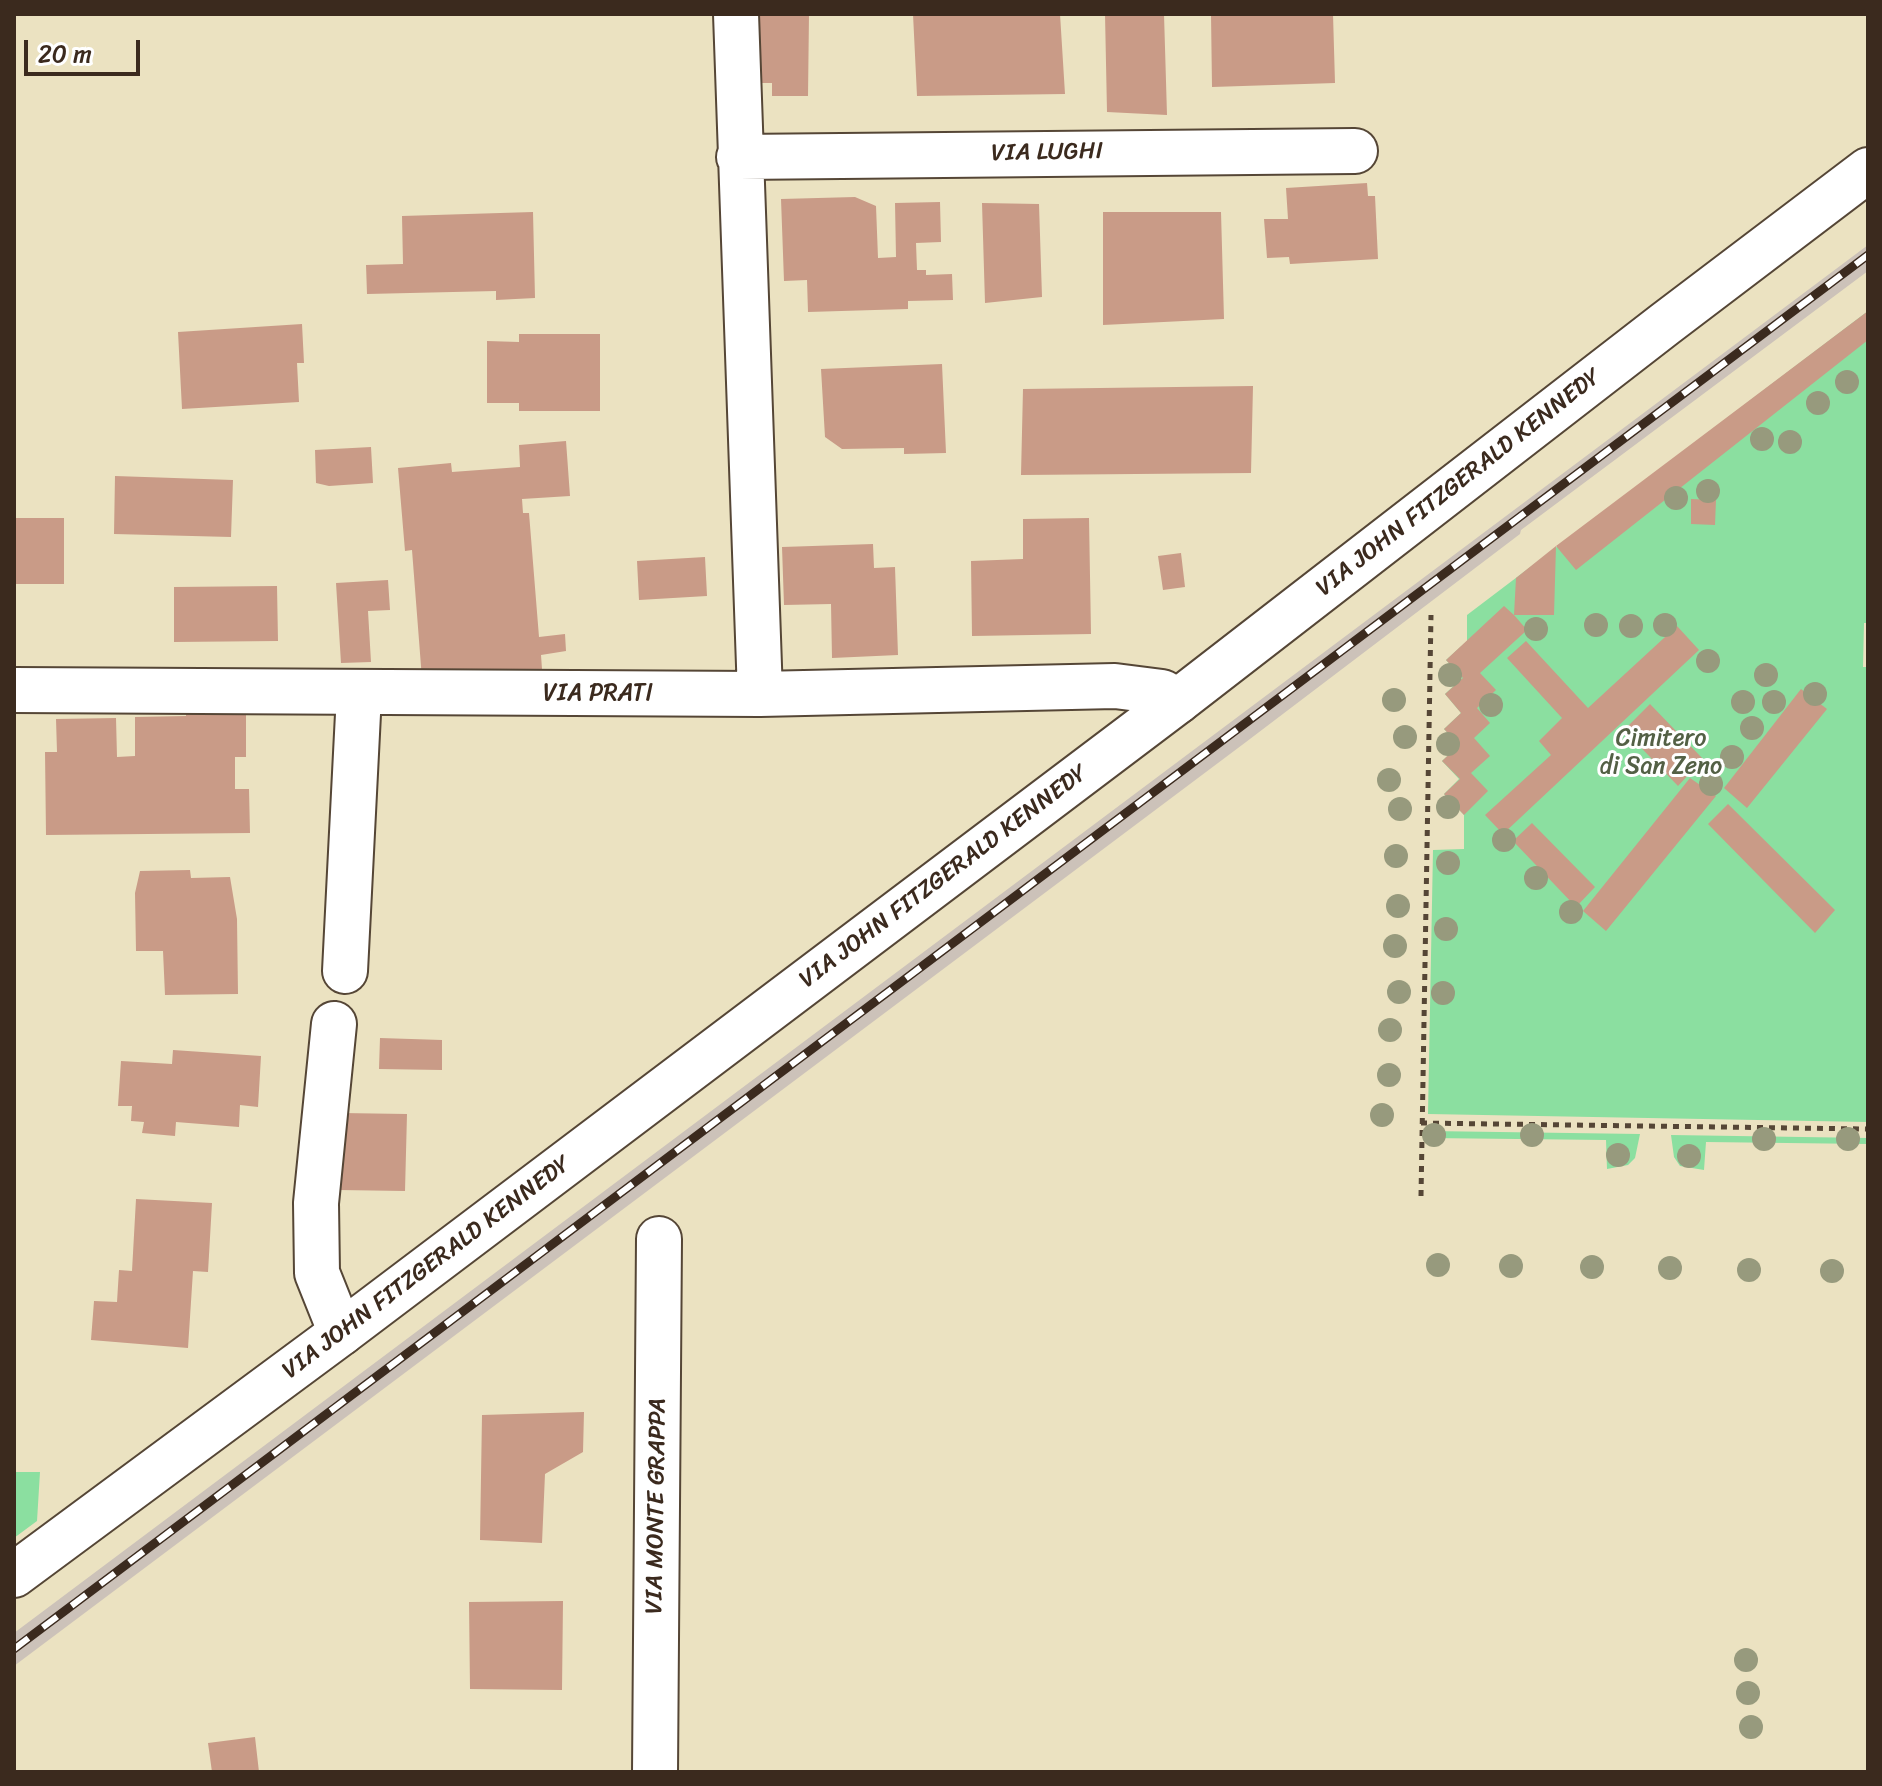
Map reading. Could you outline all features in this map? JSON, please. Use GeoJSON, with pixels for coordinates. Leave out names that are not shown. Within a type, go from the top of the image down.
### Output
{"type":"FeatureCollection","features":[{"type":"Feature","properties":{"kind":"street"},"geometry":{"type":"LineString","coordinates":[[736,14],[760,694]]}},
{"type":"Feature","properties":{"kind":"street","name":"VIA LUGHI"},"geometry":{"type":"LineString","coordinates":[[739,157],[1355,151]]}},
{"type":"Feature","properties":{"kind":"street","name":"VIA JOHN FITZGERALD KENNEDY"},"geometry":{"type":"LineString","coordinates":[[14,1575],[341,1333],[1178,701],[1868,170]]}},
{"type":"Feature","properties":{"kind":"street","name":"VIA PRATI"},"geometry":{"type":"LineString","coordinates":[[14,690],[760,694],[1115,686],[1162,692],[1178,701]]}},
{"type":"Feature","properties":{"kind":"street"},"geometry":{"type":"LineString","coordinates":[[345,971],[359,694]]}},
{"type":"Feature","properties":{"kind":"street"},"geometry":{"type":"LineString","coordinates":[[334,1024],[316,1203],[317,1273],[341,1333]]}},
{"type":"Feature","properties":{"kind":"street","name":"VIA MONTE GRAPPA"},"geometry":{"type":"LineString","coordinates":[[655,1772],[659,1239]]}},
{"type":"Feature","properties":{"kind":"path"},"geometry":{"type":"LineString","coordinates":[[1421,1196],[1431,615]]}},
{"type":"Feature","properties":{"kind":"path"},"geometry":{"type":"LineString","coordinates":[[1421,1123],[1868,1129]]}},
{"type":"Feature","properties":{"kind":"shaded area"},"geometry":{"type":"Polygon","coordinates":[[[1868,245],[1868,271],[14,1666],[14,1633],[1868,245]]]}},
{"type":"Feature","properties":{"kind":"green space","name":"Cimitero di San Zeno"},"geometry":{"type":"Polygon","coordinates":[[[1868,311],[1868,623],[1864,623],[1863,667],[1868,667],[1868,1122],[1428,1114],[1433,850],[1464,849],[1464,815],[1444,794],[1459,779],[1442,761],[1459,745],[1444,729],[1461,713],[1445,694],[1462,678],[1446,660],[1467,641],[1467,615],[1868,311]]]}},
{"type":"Feature","properties":{"kind":"green space"},"geometry":{"type":"Polygon","coordinates":[[[1429,1131],[1640,1134],[1635,1158],[1628,1165],[1607,1169],[1606,1140],[1429,1138],[1429,1131]]]}},
{"type":"Feature","properties":{"kind":"green space"},"geometry":{"type":"Polygon","coordinates":[[[1671,1135],[1868,1138],[1868,1144],[1706,1142],[1704,1170],[1680,1166],[1674,1157],[1671,1135]]]}},
{"type":"Feature","properties":{"kind":"green space"},"geometry":{"type":"Polygon","coordinates":[[[14,1472],[40,1472],[37,1521],[14,1538],[14,1472]]]}},
{"type":"Feature","properties":{"kind":"building"},"geometry":{"type":"Polygon","coordinates":[[[749,14],[809,14],[808,96],[772,96],[772,83],[748,83],[749,14]]]}},
{"type":"Feature","properties":{"kind":"building"},"geometry":{"type":"Polygon","coordinates":[[[913,14],[1060,14],[1065,94],[917,96],[913,14]]]}},
{"type":"Feature","properties":{"kind":"building"},"geometry":{"type":"Polygon","coordinates":[[[1105,14],[1164,14],[1167,115],[1107,112],[1105,14]]]}},
{"type":"Feature","properties":{"kind":"building"},"geometry":{"type":"Polygon","coordinates":[[[1211,14],[1333,14],[1335,83],[1212,87],[1211,14]]]}},
{"type":"Feature","properties":{"kind":"building"},"geometry":{"type":"Polygon","coordinates":[[[1367,183],[1368,196],[1375,196],[1378,259],[1290,264],[1289,257],[1267,258],[1264,219],[1288,219],[1286,188],[1367,183]]]}},
{"type":"Feature","properties":{"kind":"building"},"geometry":{"type":"Polygon","coordinates":[[[855,197],[876,206],[878,258],[896,257],[895,203],[940,202],[941,242],[916,243],[917,270],[926,270],[926,275],[952,274],[953,300],[908,301],[908,309],[808,312],[807,280],[784,281],[781,199],[855,197]]]}},
{"type":"Feature","properties":{"kind":"building"},"geometry":{"type":"Polygon","coordinates":[[[982,203],[1039,204],[1042,297],[985,303],[982,203]]]}},
{"type":"Feature","properties":{"kind":"building"},"geometry":{"type":"Polygon","coordinates":[[[533,212],[535,298],[496,300],[496,291],[367,294],[366,265],[403,264],[402,216],[533,212]]]}},
{"type":"Feature","properties":{"kind":"building"},"geometry":{"type":"Polygon","coordinates":[[[1103,212],[1221,212],[1224,319],[1103,325],[1103,212]]]}},
{"type":"Feature","properties":{"kind":"building"},"geometry":{"type":"Polygon","coordinates":[[[1868,311],[1868,340],[1576,570],[1556,546],[1868,311]]]}},
{"type":"Feature","properties":{"kind":"building"},"geometry":{"type":"Polygon","coordinates":[[[302,324],[304,363],[297,363],[299,402],[182,409],[178,332],[302,324]]]}},
{"type":"Feature","properties":{"kind":"building"},"geometry":{"type":"Polygon","coordinates":[[[519,334],[600,334],[600,411],[519,411],[519,403],[487,403],[487,341],[519,342],[519,334]]]}},
{"type":"Feature","properties":{"kind":"building"},"geometry":{"type":"Polygon","coordinates":[[[942,364],[946,453],[904,454],[904,448],[842,449],[825,437],[821,369],[942,364]]]}},
{"type":"Feature","properties":{"kind":"building"},"geometry":{"type":"Polygon","coordinates":[[[1253,386],[1251,473],[1021,475],[1023,389],[1253,386]]]}},
{"type":"Feature","properties":{"kind":"building"},"geometry":{"type":"Polygon","coordinates":[[[566,441],[570,496],[522,499],[523,513],[529,513],[539,637],[565,634],[566,651],[541,655],[542,669],[422,679],[412,550],[405,551],[398,468],[451,463],[452,472],[520,467],[519,445],[566,441]]]}},
{"type":"Feature","properties":{"kind":"building"},"geometry":{"type":"Polygon","coordinates":[[[371,447],[373,483],[329,486],[316,483],[315,450],[371,447]]]}},
{"type":"Feature","properties":{"kind":"building"},"geometry":{"type":"Polygon","coordinates":[[[115,476],[233,480],[231,537],[114,534],[115,476]]]}},
{"type":"Feature","properties":{"kind":"building"},"geometry":{"type":"Polygon","coordinates":[[[1691,499],[1716,500],[1715,525],[1691,524],[1691,499]]]}},
{"type":"Feature","properties":{"kind":"building"},"geometry":{"type":"Polygon","coordinates":[[[14,518],[64,518],[64,584],[14,584],[14,518]]]}},
{"type":"Feature","properties":{"kind":"building"},"geometry":{"type":"Polygon","coordinates":[[[1089,518],[1091,634],[972,636],[971,561],[1023,559],[1023,519],[1089,518]]]}},
{"type":"Feature","properties":{"kind":"building"},"geometry":{"type":"Polygon","coordinates":[[[873,544],[874,568],[895,567],[898,655],[832,658],[831,604],[784,605],[782,547],[873,544]]]}},
{"type":"Feature","properties":{"kind":"building"},"geometry":{"type":"Polygon","coordinates":[[[1556,546],[1554,615],[1514,615],[1516,578],[1556,546]]]}},
{"type":"Feature","properties":{"kind":"building"},"geometry":{"type":"Polygon","coordinates":[[[1181,553],[1185,587],[1163,590],[1158,556],[1181,553]]]}},
{"type":"Feature","properties":{"kind":"building"},"geometry":{"type":"Polygon","coordinates":[[[705,557],[707,596],[639,600],[637,561],[705,557]]]}},
{"type":"Feature","properties":{"kind":"building"},"geometry":{"type":"Polygon","coordinates":[[[388,580],[390,610],[368,611],[371,662],[341,663],[336,583],[388,580]]]}},
{"type":"Feature","properties":{"kind":"building"},"geometry":{"type":"Polygon","coordinates":[[[277,586],[278,641],[174,642],[174,587],[277,586]]]}},
{"type":"Feature","properties":{"kind":"building"},"geometry":{"type":"Polygon","coordinates":[[[1504,606],[1527,630],[1480,673],[1496,690],[1477,708],[1490,723],[1474,738],[1490,756],[1471,773],[1488,791],[1464,815],[1444,794],[1460,779],[1442,761],[1459,745],[1444,729],[1461,713],[1445,694],[1463,678],[1446,660],[1504,606]]]}},
{"type":"Feature","properties":{"kind":"building"},"geometry":{"type":"Polygon","coordinates":[[[1677,626],[1699,650],[1503,834],[1485,815],[1551,755],[1539,741],[1562,718],[1507,658],[1526,641],[1588,708],[1677,626]]]}},
{"type":"Feature","properties":{"kind":"building"},"geometry":{"type":"Polygon","coordinates":[[[1801,689],[1827,709],[1747,808],[1724,788],[1801,689]]]}},
{"type":"Feature","properties":{"kind":"building"},"geometry":{"type":"Polygon","coordinates":[[[1650,704],[1703,759],[1678,786],[1624,730],[1650,704]]]}},
{"type":"Feature","properties":{"kind":"building"},"geometry":{"type":"Polygon","coordinates":[[[246,709],[246,757],[235,757],[235,789],[249,789],[250,833],[46,835],[45,752],[57,752],[56,719],[116,718],[117,757],[135,756],[135,717],[186,716],[186,710],[246,709]]]}},
{"type":"Feature","properties":{"kind":"building"},"geometry":{"type":"Polygon","coordinates":[[[1690,778],[1716,796],[1606,931],[1583,911],[1690,778]]]}},
{"type":"Feature","properties":{"kind":"building"},"geometry":{"type":"Polygon","coordinates":[[[1728,804],[1835,910],[1815,933],[1708,824],[1728,804]]]}},
{"type":"Feature","properties":{"kind":"building"},"geometry":{"type":"Polygon","coordinates":[[[1532,823],[1595,887],[1576,907],[1513,841],[1532,823]]]}},
{"type":"Feature","properties":{"kind":"building"},"geometry":{"type":"Polygon","coordinates":[[[190,870],[191,878],[230,877],[237,919],[238,994],[165,995],[163,951],[136,951],[135,893],[140,871],[190,870]]]}},
{"type":"Feature","properties":{"kind":"building"},"geometry":{"type":"Polygon","coordinates":[[[380,1038],[442,1040],[442,1070],[379,1069],[380,1038]]]}},
{"type":"Feature","properties":{"kind":"building"},"geometry":{"type":"Polygon","coordinates":[[[173,1050],[261,1056],[258,1107],[240,1105],[239,1127],[176,1122],[175,1136],[142,1133],[144,1122],[131,1121],[132,1106],[118,1106],[121,1061],[172,1064],[173,1050]]]}},
{"type":"Feature","properties":{"kind":"building"},"geometry":{"type":"Polygon","coordinates":[[[341,1113],[407,1114],[405,1191],[339,1190],[341,1113]]]}},
{"type":"Feature","properties":{"kind":"building"},"geometry":{"type":"Polygon","coordinates":[[[136,1199],[212,1203],[208,1272],[193,1271],[188,1348],[91,1340],[94,1301],[117,1302],[119,1270],[132,1271],[136,1199]]]}},
{"type":"Feature","properties":{"kind":"building"},"geometry":{"type":"Polygon","coordinates":[[[584,1412],[583,1452],[545,1474],[542,1543],[480,1540],[482,1415],[584,1412]]]}},
{"type":"Feature","properties":{"kind":"building"},"geometry":{"type":"Polygon","coordinates":[[[563,1601],[562,1690],[470,1689],[469,1602],[563,1601]]]}},
{"type":"Feature","properties":{"kind":"building"},"geometry":{"type":"Polygon","coordinates":[[[255,1737],[259,1772],[212,1772],[208,1743],[255,1737]]]}},
{"type":"Feature","properties":{"kind":"railway"},"geometry":{"type":"LineString","coordinates":[[14,1649],[1868,255]]}}]}
